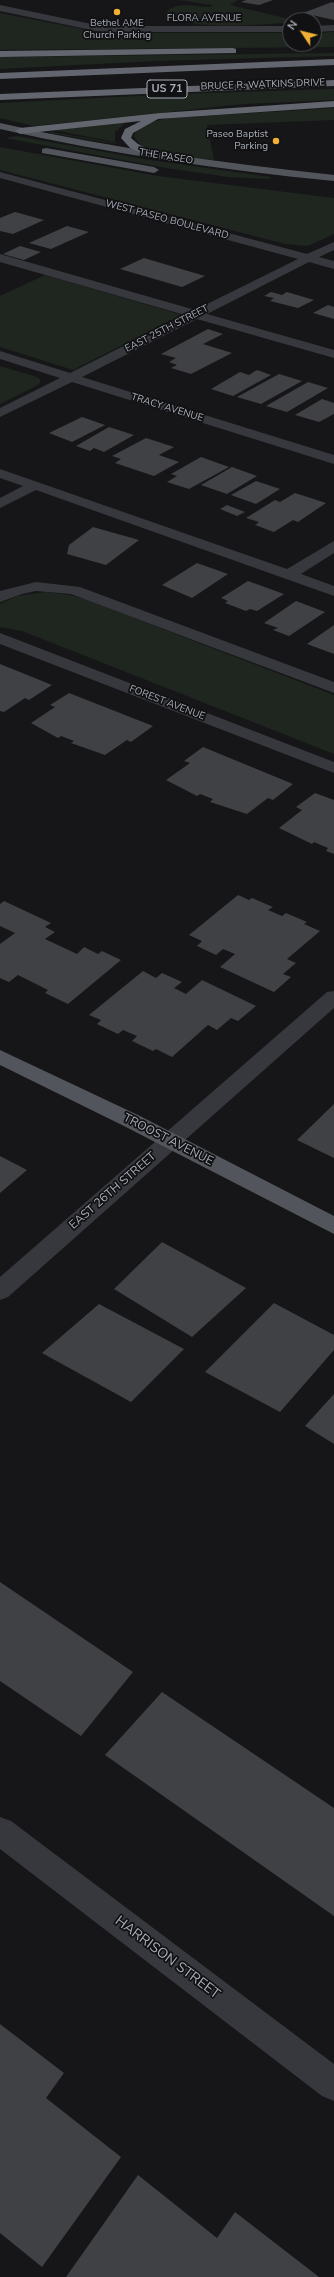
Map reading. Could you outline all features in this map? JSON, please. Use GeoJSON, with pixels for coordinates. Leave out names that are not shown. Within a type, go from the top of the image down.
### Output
{"type":"FeatureCollection","features":[{"type":"Feature","properties":{"kind":"highway"},"geometry":{"type":"LineString","coordinates":[[0,54],[240,51]]}},
{"type":"Feature","properties":{"kind":"highway","name":"BRUCE R. WATKINS DRIVE"},"geometry":{"type":"LineString","coordinates":[[0,76],[334,62]]}},
{"type":"Feature","properties":{"kind":"highway","name":"BRUCE R. WATKINS DRIVE"},"geometry":{"type":"LineString","coordinates":[[0,97],[334,83]]}},
{"type":"Feature","properties":{"kind":"highway"},"geometry":{"type":"LineString","coordinates":[[20,131],[160,116],[334,104]]}},
{"type":"Feature","properties":{"kind":"highway"},"geometry":{"type":"LineString","coordinates":[[155,156],[134,146],[126,138],[129,131],[138,124],[160,116]]}},
{"type":"Feature","properties":{"kind":"main road","name":"THE PASEO"},"geometry":{"type":"LineString","coordinates":[[0,126],[155,156],[271,172],[334,178]]}},
{"type":"Feature","properties":{"kind":"main road"},"geometry":{"type":"LineString","coordinates":[[0,134],[20,131]]}},
{"type":"Feature","properties":{"kind":"main road","name":"THE PASEO"},"geometry":{"type":"LineString","coordinates":[[38,149],[106,164],[168,172]]}},
{"type":"Feature","properties":{"kind":"main road","name":"TROOST AVENUE"},"geometry":{"type":"LineString","coordinates":[[0,1058],[170,1141],[334,1226]]}},
{"type":"Feature","properties":{"kind":"street"},"geometry":{"type":"LineString","coordinates":[[0,9],[21,2]]}},
{"type":"Feature","properties":{"kind":"street","name":"FLORA AVENUE"},"geometry":{"type":"LineString","coordinates":[[0,9],[101,28],[282,29]]}},
{"type":"Feature","properties":{"kind":"street"},"geometry":{"type":"LineString","coordinates":[[322,29],[334,28]]}},
{"type":"Feature","properties":{"kind":"street","name":"WEST PASEO BOULEVARD"},"geometry":{"type":"LineString","coordinates":[[0,175],[334,265]]}},
{"type":"Feature","properties":{"kind":"street","name":"EAST 25TH STREET"},"geometry":{"type":"LineString","coordinates":[[0,413],[334,245]]}},
{"type":"Feature","properties":{"kind":"street"},"geometry":{"type":"LineString","coordinates":[[0,258],[334,354]]}},
{"type":"Feature","properties":{"kind":"street","name":"TRACY AVENUE"},"geometry":{"type":"LineString","coordinates":[[0,354],[334,460]]}},
{"type":"Feature","properties":{"kind":"street"},"geometry":{"type":"LineString","coordinates":[[0,473],[334,591]]}},
{"type":"Feature","properties":{"kind":"street"},"geometry":{"type":"LineString","coordinates":[[0,504],[35,485]]}},
{"type":"Feature","properties":{"kind":"street"},"geometry":{"type":"LineString","coordinates":[[289,575],[334,546]]}},
{"type":"Feature","properties":{"kind":"street"},"geometry":{"type":"LineString","coordinates":[[0,597],[25,587],[53,586],[74,590],[334,688]]}},
{"type":"Feature","properties":{"kind":"street","name":"FOREST AVENUE"},"geometry":{"type":"LineString","coordinates":[[0,638],[334,768]]}},
{"type":"Feature","properties":{"kind":"street","name":"EAST 26TH STREET"},"geometry":{"type":"LineString","coordinates":[[0,1291],[334,997]]}},
{"type":"Feature","properties":{"kind":"street","name":"HARRISON STREET"},"geometry":{"type":"LineString","coordinates":[[0,1831],[334,2084]]}},
{"type":"Feature","properties":{"kind":"shaded area"},"geometry":{"type":"Polygon","coordinates":[[[177,0],[238,0],[230,5],[282,17],[282,23],[226,26],[209,25],[178,20],[165,14],[174,7],[179,6],[209,7],[213,5],[177,0]]]}},
{"type":"Feature","properties":{"kind":"shaded area"},"geometry":{"type":"Polygon","coordinates":[[[0,13],[103,33],[282,33],[282,47],[0,50],[0,13]]]}},
{"type":"Feature","properties":{"kind":"shaded area"},"geometry":{"type":"Polygon","coordinates":[[[334,32],[334,47],[322,47],[322,33],[334,32]]]}},
{"type":"Feature","properties":{"kind":"shaded area"},"geometry":{"type":"Polygon","coordinates":[[[334,53],[334,56],[156,61],[0,69],[0,57],[334,53]]]}},
{"type":"Feature","properties":{"kind":"shaded area"},"geometry":{"type":"Polygon","coordinates":[[[334,89],[334,100],[244,104],[34,126],[0,118],[0,103],[175,94],[334,89]]]}},
{"type":"Feature","properties":{"kind":"shaded area"},"geometry":{"type":"Polygon","coordinates":[[[334,108],[334,120],[207,125],[214,160],[182,157],[157,152],[139,143],[134,136],[136,132],[144,125],[171,118],[334,108]]]}},
{"type":"Feature","properties":{"kind":"shaded area"},"geometry":{"type":"Polygon","coordinates":[[[126,122],[115,132],[115,142],[54,130],[126,122]]]}},
{"type":"Feature","properties":{"kind":"shaded area"},"geometry":{"type":"Polygon","coordinates":[[[51,132],[117,143],[117,144],[49,133],[51,132]]]}},
{"type":"Feature","properties":{"kind":"shaded area"},"geometry":{"type":"Polygon","coordinates":[[[17,136],[143,159],[271,177],[269,179],[228,177],[166,168],[5,138],[17,136]]]}},
{"type":"Feature","properties":{"kind":"shaded area"},"geometry":{"type":"Polygon","coordinates":[[[0,147],[158,176],[334,198],[334,234],[308,246],[285,244],[0,170],[0,147]]]}},
{"type":"Feature","properties":{"kind":"shaded area"},"geometry":{"type":"Polygon","coordinates":[[[45,275],[182,315],[73,370],[0,347],[0,296],[45,275]]]}},
{"type":"Feature","properties":{"kind":"shaded area"},"geometry":{"type":"Polygon","coordinates":[[[0,366],[37,377],[41,381],[38,385],[0,404],[0,366]]]}},
{"type":"Feature","properties":{"kind":"shaded area"},"geometry":{"type":"Polygon","coordinates":[[[47,592],[70,595],[85,599],[334,695],[334,754],[22,631],[0,627],[0,604],[17,596],[47,592]]]}},
{"type":"Feature","properties":{"kind":"building"},"geometry":{"type":"Polygon","coordinates":[[[246,0],[273,0],[259,5],[241,2],[246,0]]]}},
{"type":"Feature","properties":{"kind":"building"},"geometry":{"type":"Polygon","coordinates":[[[332,2],[334,3],[334,20],[322,17],[322,12],[306,12],[332,2]]]}},
{"type":"Feature","properties":{"kind":"building"},"geometry":{"type":"Polygon","coordinates":[[[15,212],[44,220],[13,234],[0,231],[0,218],[15,212]]]}},
{"type":"Feature","properties":{"kind":"building"},"geometry":{"type":"Polygon","coordinates":[[[67,226],[89,232],[51,249],[29,243],[67,226]]]}},
{"type":"Feature","properties":{"kind":"building"},"geometry":{"type":"Polygon","coordinates":[[[20,246],[41,252],[24,260],[3,254],[20,246]]]}},
{"type":"Feature","properties":{"kind":"building"},"geometry":{"type":"Polygon","coordinates":[[[144,258],[205,276],[182,287],[120,269],[144,258]]]}},
{"type":"Feature","properties":{"kind":"building"},"geometry":{"type":"Polygon","coordinates":[[[271,292],[282,295],[287,292],[314,300],[298,308],[270,301],[274,298],[264,296],[271,292]]]}},
{"type":"Feature","properties":{"kind":"building"},"geometry":{"type":"Polygon","coordinates":[[[328,305],[334,307],[334,319],[313,313],[328,305]]]}},
{"type":"Feature","properties":{"kind":"building"},"geometry":{"type":"Polygon","coordinates":[[[208,329],[223,334],[203,344],[232,353],[191,374],[171,368],[177,365],[169,362],[176,358],[161,354],[208,329]]]}},
{"type":"Feature","properties":{"kind":"building"},"geometry":{"type":"Polygon","coordinates":[[[257,370],[271,375],[233,396],[211,389],[240,372],[249,375],[257,370]]]}},
{"type":"Feature","properties":{"kind":"building"},"geometry":{"type":"Polygon","coordinates":[[[279,374],[302,381],[261,404],[237,397],[279,374]]]}},
{"type":"Feature","properties":{"kind":"building"},"geometry":{"type":"Polygon","coordinates":[[[308,382],[328,388],[287,412],[266,406],[308,382]]]}},
{"type":"Feature","properties":{"kind":"building"},"geometry":{"type":"Polygon","coordinates":[[[322,399],[334,403],[334,414],[319,422],[295,415],[322,399]]]}},
{"type":"Feature","properties":{"kind":"building"},"geometry":{"type":"Polygon","coordinates":[[[82,417],[105,425],[72,442],[49,433],[82,417]]]}},
{"type":"Feature","properties":{"kind":"building"},"geometry":{"type":"Polygon","coordinates":[[[109,427],[134,435],[104,452],[94,448],[90,451],[76,446],[109,427]]]}},
{"type":"Feature","properties":{"kind":"building"},"geometry":{"type":"Polygon","coordinates":[[[146,438],[174,447],[159,455],[179,462],[154,476],[115,463],[121,459],[112,456],[146,438]]]}},
{"type":"Feature","properties":{"kind":"building"},"geometry":{"type":"Polygon","coordinates":[[[201,457],[229,467],[189,489],[167,482],[177,476],[171,474],[201,457]]]}},
{"type":"Feature","properties":{"kind":"building"},"geometry":{"type":"Polygon","coordinates":[[[232,467],[257,476],[227,494],[201,485],[232,467]]]}},
{"type":"Feature","properties":{"kind":"building"},"geometry":{"type":"Polygon","coordinates":[[[256,481],[280,489],[256,504],[231,495],[256,481]]]}},
{"type":"Feature","properties":{"kind":"building"},"geometry":{"type":"Polygon","coordinates":[[[295,493],[326,503],[298,522],[293,520],[274,532],[255,525],[259,522],[246,518],[275,500],[280,502],[295,493]]]}},
{"type":"Feature","properties":{"kind":"building"},"geometry":{"type":"Polygon","coordinates":[[[227,505],[245,512],[237,516],[220,509],[227,505]]]}},
{"type":"Feature","properties":{"kind":"building"},"geometry":{"type":"Polygon","coordinates":[[[93,527],[139,540],[106,565],[67,554],[69,545],[93,527]]]}},
{"type":"Feature","properties":{"kind":"building"},"geometry":{"type":"Polygon","coordinates":[[[197,563],[228,574],[192,598],[162,585],[197,563]]]}},
{"type":"Feature","properties":{"kind":"building"},"geometry":{"type":"Polygon","coordinates":[[[248,581],[284,594],[257,611],[250,609],[246,611],[225,603],[228,601],[221,598],[248,581]]]}},
{"type":"Feature","properties":{"kind":"building"},"geometry":{"type":"Polygon","coordinates":[[[296,601],[325,612],[289,636],[273,630],[278,628],[264,623],[296,601]]]}},
{"type":"Feature","properties":{"kind":"building"},"geometry":{"type":"Polygon","coordinates":[[[334,625],[334,654],[307,644],[334,625]]]}},
{"type":"Feature","properties":{"kind":"building"},"geometry":{"type":"Polygon","coordinates":[[[0,664],[52,685],[29,700],[25,698],[4,712],[0,711],[0,664]]]}},
{"type":"Feature","properties":{"kind":"building"},"geometry":{"type":"Polygon","coordinates":[[[69,693],[153,726],[131,742],[127,740],[105,755],[71,743],[74,741],[61,736],[58,738],[31,723],[55,707],[50,705],[69,693]]]}},
{"type":"Feature","properties":{"kind":"building"},"geometry":{"type":"Polygon","coordinates":[[[203,747],[293,784],[273,800],[268,798],[247,814],[210,802],[213,799],[200,794],[197,796],[166,780],[190,763],[184,761],[203,747]]]}},
{"type":"Feature","properties":{"kind":"building"},"geometry":{"type":"Polygon","coordinates":[[[315,793],[334,800],[334,854],[326,851],[328,848],[314,842],[312,844],[279,828],[302,810],[296,807],[315,793]]]}},
{"type":"Feature","properties":{"kind":"building"},"geometry":{"type":"Polygon","coordinates":[[[238,895],[249,900],[252,898],[273,907],[268,910],[282,916],[286,913],[307,922],[304,924],[320,931],[287,959],[296,963],[283,974],[291,977],[274,992],[220,967],[235,954],[223,949],[216,955],[197,946],[202,941],[189,935],[238,895]]]}},
{"type":"Feature","properties":{"kind":"building"},"geometry":{"type":"Polygon","coordinates":[[[4,901],[51,923],[45,927],[55,932],[45,939],[77,954],[84,947],[98,954],[102,951],[121,960],[68,1004],[45,993],[48,990],[18,975],[9,982],[0,978],[0,944],[15,933],[0,926],[0,904],[4,901]]]}},
{"type":"Feature","properties":{"kind":"building"},"geometry":{"type":"Polygon","coordinates":[[[143,971],[156,978],[162,973],[182,982],[174,988],[186,994],[202,980],[256,1006],[238,1021],[231,1018],[217,1030],[208,1025],[172,1057],[156,1049],[153,1051],[132,1041],[137,1036],[123,1030],[118,1034],[97,1024],[101,1020],[89,1015],[143,971]]]}},
{"type":"Feature","properties":{"kind":"building"},"geometry":{"type":"Polygon","coordinates":[[[334,1104],[334,1158],[297,1140],[334,1104]]]}},
{"type":"Feature","properties":{"kind":"building"},"geometry":{"type":"Polygon","coordinates":[[[0,1156],[27,1170],[0,1193],[0,1156]]]}},
{"type":"Feature","properties":{"kind":"building"},"geometry":{"type":"Polygon","coordinates":[[[162,1242],[246,1288],[192,1337],[114,1289],[162,1242]]]}},
{"type":"Feature","properties":{"kind":"building"},"geometry":{"type":"Polygon","coordinates":[[[274,1303],[334,1335],[334,1350],[280,1412],[205,1372],[274,1303]]]}},
{"type":"Feature","properties":{"kind":"building"},"geometry":{"type":"Polygon","coordinates":[[[99,1304],[184,1349],[131,1402],[42,1353],[99,1304]]]}},
{"type":"Feature","properties":{"kind":"building"},"geometry":{"type":"Polygon","coordinates":[[[334,1394],[334,1444],[305,1426],[334,1394]]]}},
{"type":"Feature","properties":{"kind":"building"},"geometry":{"type":"Polygon","coordinates":[[[0,1582],[133,1672],[81,1736],[0,1681],[0,1582]]]}},
{"type":"Feature","properties":{"kind":"building"},"geometry":{"type":"Polygon","coordinates":[[[162,1692],[334,1808],[334,1916],[105,1755],[162,1692]]]}},
{"type":"Feature","properties":{"kind":"building"},"geometry":{"type":"Polygon","coordinates":[[[0,2024],[64,2073],[46,2098],[121,2157],[42,2267],[0,2233],[0,2024]]]}},
{"type":"Feature","properties":{"kind":"building"},"geometry":{"type":"Polygon","coordinates":[[[138,2175],[217,2238],[235,2212],[319,2277],[66,2277],[138,2175]]]}},
{"type":"Feature","properties":{"kind":"place","name":"Bethel AME Church Parking"},"geometry":{"type":"Point","coordinates":[117,12]}},
{"type":"Feature","properties":{"kind":"place","name":"Paseo Baptist Parking"},"geometry":{"type":"Point","coordinates":[276,141]}}]}
